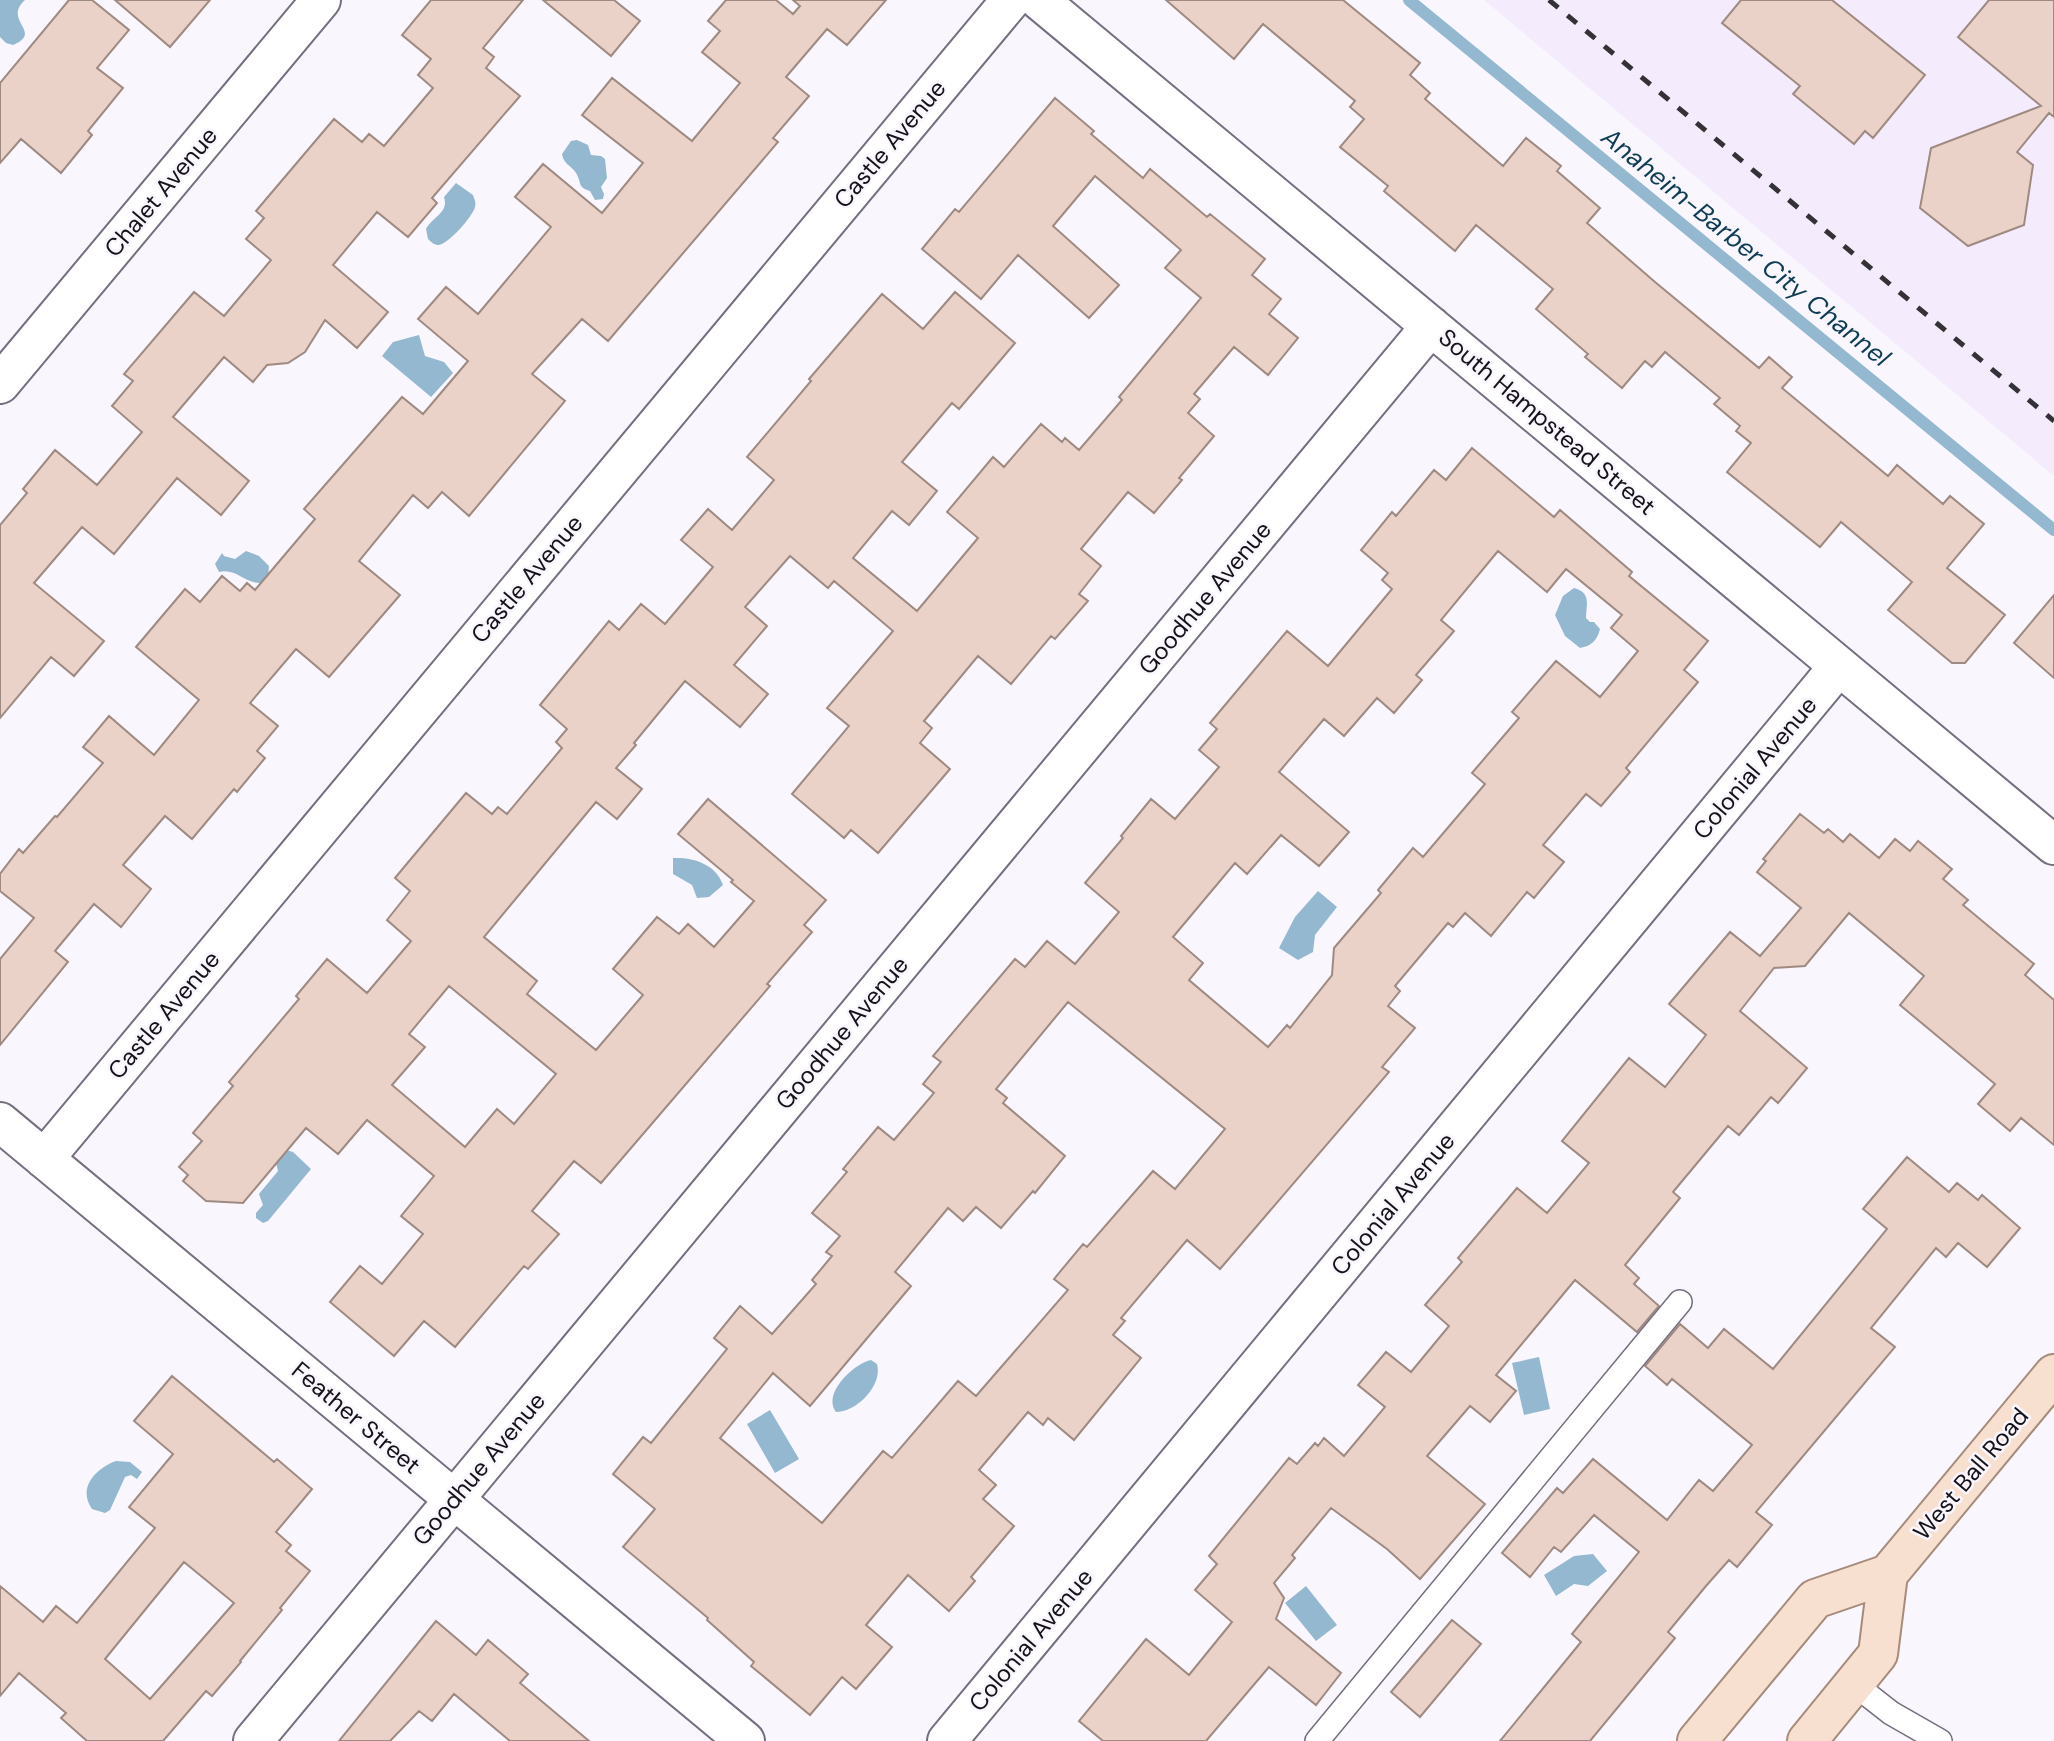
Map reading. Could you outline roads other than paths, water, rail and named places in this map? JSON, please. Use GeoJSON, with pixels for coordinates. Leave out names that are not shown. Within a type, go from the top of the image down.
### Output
{"type":"FeatureCollection","features":[{"type":"Feature","properties":{"kind":"main road","name":"West Ball Road"},"geometry":{"type":"LineString","coordinates":[[1888,1574],[2054,1374]]}},
{"type":"Feature","properties":{"kind":"main road"},"geometry":{"type":"LineString","coordinates":[[1697,1741],[1815,1599],[1888,1574],[1878,1654],[1807,1741]]}},
{"type":"Feature","properties":{"kind":"street","name":"Chalet Avenue"},"geometry":{"type":"LineString","coordinates":[[0,384],[321,0]]}},
{"type":"Feature","properties":{"kind":"street","name":"Castle Avenue"},"geometry":{"type":"LineString","coordinates":[[44,1159],[1011,0]]}},
{"type":"Feature","properties":{"kind":"street","name":"South Hampstead Street"},"geometry":{"type":"LineString","coordinates":[[1039,0],[2054,845]]}},
{"type":"Feature","properties":{"kind":"street","name":"Goodhue Avenue"},"geometry":{"type":"LineString","coordinates":[[253,1741],[1431,326]]}},
{"type":"Feature","properties":{"kind":"street","name":"Colonial Avenue"},"geometry":{"type":"LineString","coordinates":[[947,1741],[1839,666]]}},
{"type":"Feature","properties":{"kind":"street","name":"Feather Street"},"geometry":{"type":"LineString","coordinates":[[0,1122],[745,1741]]}},
{"type":"Feature","properties":{"kind":"lane"},"geometry":{"type":"LineString","coordinates":[[1317,1741],[1680,1302]]}},
{"type":"Feature","properties":{"kind":"lane"},"geometry":{"type":"LineString","coordinates":[[1854,1684],[1891,1713],[1940,1741]]}},
{"type":"Feature","properties":{"kind":"water"},"geometry":{"type":"Polygon","coordinates":[[[0,0],[25,0],[19,7],[18,14],[25,35],[13,45],[0,37],[0,0]]]}},
{"type":"Feature","properties":{"kind":"water"},"geometry":{"type":"Polygon","coordinates":[[[577,140],[588,145],[591,155],[605,159],[607,178],[601,187],[603,199],[595,200],[590,191],[581,186],[576,173],[563,158],[562,154],[571,141],[577,140]]]}},
{"type":"Feature","properties":{"kind":"water"},"geometry":{"type":"Polygon","coordinates":[[[456,183],[473,195],[475,207],[460,229],[438,245],[428,239],[426,229],[442,211],[444,197],[456,183]]]}},
{"type":"Feature","properties":{"kind":"water"},"geometry":{"type":"Polygon","coordinates":[[[419,335],[425,356],[444,362],[453,373],[431,397],[382,356],[393,342],[419,335]]]}},
{"type":"Feature","properties":{"kind":"water"},"geometry":{"type":"Polygon","coordinates":[[[246,551],[259,556],[269,566],[268,577],[260,583],[230,572],[219,572],[215,564],[222,553],[235,559],[246,551]]]}},
{"type":"Feature","properties":{"kind":"water"},"geometry":{"type":"Polygon","coordinates":[[[1574,588],[1586,596],[1586,618],[1600,629],[1593,642],[1580,648],[1565,636],[1555,615],[1563,596],[1574,588]]]}},
{"type":"Feature","properties":{"kind":"water"},"geometry":{"type":"Polygon","coordinates":[[[673,858],[703,863],[715,872],[723,885],[709,897],[697,898],[692,885],[673,874],[673,858]]]}},
{"type":"Feature","properties":{"kind":"water"},"geometry":{"type":"Polygon","coordinates":[[[1318,891],[1337,907],[1315,935],[1313,952],[1298,960],[1279,948],[1295,917],[1318,891]]]}},
{"type":"Feature","properties":{"kind":"water"},"geometry":{"type":"Polygon","coordinates":[[[286,1150],[293,1152],[311,1169],[268,1221],[263,1223],[256,1218],[256,1213],[263,1205],[259,1194],[278,1171],[276,1163],[286,1150]]]}},
{"type":"Feature","properties":{"kind":"water"},"geometry":{"type":"Polygon","coordinates":[[[1539,1357],[1550,1409],[1524,1415],[1512,1363],[1539,1357]]]}},
{"type":"Feature","properties":{"kind":"water"},"geometry":{"type":"Polygon","coordinates":[[[871,1360],[877,1364],[878,1372],[867,1396],[852,1407],[836,1412],[833,1397],[836,1389],[848,1373],[871,1360]]]}},
{"type":"Feature","properties":{"kind":"water"},"geometry":{"type":"Polygon","coordinates":[[[770,1410],[799,1459],[775,1473],[747,1424],[770,1410]]]}},
{"type":"Feature","properties":{"kind":"water"},"geometry":{"type":"Polygon","coordinates":[[[116,1461],[130,1462],[142,1472],[137,1479],[131,1475],[125,1477],[110,1510],[105,1513],[92,1509],[87,1494],[91,1480],[102,1468],[116,1461]]]}},
{"type":"Feature","properties":{"kind":"water"},"geometry":{"type":"Polygon","coordinates":[[[1593,1554],[1607,1571],[1588,1586],[1574,1584],[1556,1596],[1544,1575],[1574,1556],[1593,1554]]]}},
{"type":"Feature","properties":{"kind":"water"},"geometry":{"type":"Polygon","coordinates":[[[1306,1586],[1337,1625],[1316,1641],[1285,1603],[1306,1586]]]}},
{"type":"Feature","properties":{"kind":"waterway","name":"Anaheim-Barber City Channel"},"geometry":{"type":"LineString","coordinates":[[1409,0],[2054,530]]}},
{"type":"Feature","properties":{"kind":"railway"},"geometry":{"type":"LineString","coordinates":[[1549,0],[2054,421]]}}]}
